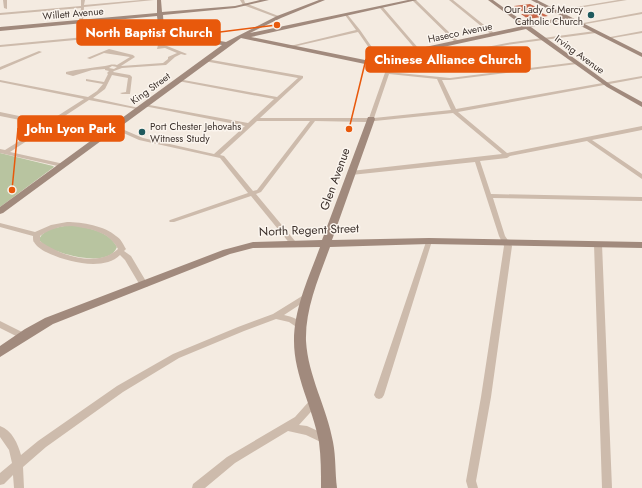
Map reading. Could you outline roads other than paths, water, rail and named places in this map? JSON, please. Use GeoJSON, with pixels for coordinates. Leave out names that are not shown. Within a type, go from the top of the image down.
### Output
{"type":"FeatureCollection","features":[{"type":"Feature","properties":{"kind":"street"},"geometry":{"type":"LineString","coordinates":[[0,1],[5,0],[6,8]]}},
{"type":"Feature","properties":{"kind":"street"},"geometry":{"type":"LineString","coordinates":[[81,21],[83,0]]}},
{"type":"Feature","properties":{"kind":"street"},"geometry":{"type":"LineString","coordinates":[[0,14],[152,0]]}},
{"type":"Feature","properties":{"kind":"street"},"geometry":{"type":"LineString","coordinates":[[159,0],[160,30],[164,34],[228,44]]}},
{"type":"Feature","properties":{"kind":"street"},"geometry":{"type":"LineString","coordinates":[[242,0],[247,5],[279,17]]}},
{"type":"Feature","properties":{"kind":"street","name":"Willett Avenue"},"geometry":{"type":"LineString","coordinates":[[0,29],[247,5],[267,0]]}},
{"type":"Feature","properties":{"kind":"street","name":"King Street"},"geometry":{"type":"LineString","coordinates":[[0,211],[240,36],[279,17],[323,0]]}},
{"type":"Feature","properties":{"kind":"street"},"geometry":{"type":"LineString","coordinates":[[240,36],[414,0],[457,42]]}},
{"type":"Feature","properties":{"kind":"street"},"geometry":{"type":"LineString","coordinates":[[451,0],[493,34]]}},
{"type":"Feature","properties":{"kind":"street","name":"Irving Avenue"},"geometry":{"type":"LineString","coordinates":[[490,0],[606,84],[642,105]]}},
{"type":"Feature","properties":{"kind":"street"},"geometry":{"type":"LineString","coordinates":[[533,0],[641,54]]}},
{"type":"Feature","properties":{"kind":"street"},"geometry":{"type":"LineString","coordinates":[[554,11],[625,0]]}},
{"type":"Feature","properties":{"kind":"street"},"geometry":{"type":"LineString","coordinates":[[381,7],[418,50]]}},
{"type":"Feature","properties":{"kind":"street"},"geometry":{"type":"LineString","coordinates":[[580,24],[642,13]]}},
{"type":"Feature","properties":{"kind":"street"},"geometry":{"type":"LineString","coordinates":[[347,14],[379,59],[390,67]]}},
{"type":"Feature","properties":{"kind":"street","name":"Haseco Avenue"},"geometry":{"type":"LineString","coordinates":[[240,36],[361,62],[567,18]]}},
{"type":"Feature","properties":{"kind":"street"},"geometry":{"type":"LineString","coordinates":[[0,46],[109,35],[112,33],[111,19]]}},
{"type":"Feature","properties":{"kind":"street"},"geometry":{"type":"LineString","coordinates":[[288,47],[359,31]]}},
{"type":"Feature","properties":{"kind":"street"},"geometry":{"type":"LineString","coordinates":[[438,46],[454,55],[507,44],[595,32]]}},
{"type":"Feature","properties":{"kind":"street"},"geometry":{"type":"LineString","coordinates":[[607,38],[642,32]]}},
{"type":"Feature","properties":{"kind":"street"},"geometry":{"type":"LineString","coordinates":[[165,47],[185,54]]}},
{"type":"Feature","properties":{"kind":"street"},"geometry":{"type":"LineString","coordinates":[[0,69],[40,52]]}},
{"type":"Feature","properties":{"kind":"street"},"geometry":{"type":"LineString","coordinates":[[89,58],[104,52],[125,54],[133,57],[117,69],[91,69]]}},
{"type":"Feature","properties":{"kind":"street"},"geometry":{"type":"LineString","coordinates":[[120,66],[164,64],[180,53]]}},
{"type":"Feature","properties":{"kind":"street","name":"Glen Avenue"},"geometry":{"type":"LineString","coordinates":[[329,488],[329,471],[325,438],[305,370],[302,355],[301,326],[307,296],[390,67],[393,55]]}},
{"type":"Feature","properties":{"kind":"street"},"geometry":{"type":"LineString","coordinates":[[206,60],[300,76],[300,78],[215,156]]}},
{"type":"Feature","properties":{"kind":"street"},"geometry":{"type":"LineString","coordinates":[[0,63],[10,65]]}},
{"type":"Feature","properties":{"kind":"street"},"geometry":{"type":"LineString","coordinates":[[387,73],[450,79],[577,63]]}},
{"type":"Feature","properties":{"kind":"street"},"geometry":{"type":"LineString","coordinates":[[3,151],[49,124],[101,90],[110,70]]}},
{"type":"Feature","properties":{"kind":"street"},"geometry":{"type":"LineString","coordinates":[[110,70],[130,78],[128,93],[122,93]]}},
{"type":"Feature","properties":{"kind":"street"},"geometry":{"type":"LineString","coordinates":[[439,78],[454,111],[507,156]]}},
{"type":"Feature","properties":{"kind":"street"},"geometry":{"type":"LineString","coordinates":[[255,119],[371,119],[454,111],[642,78]]}},
{"type":"Feature","properties":{"kind":"street"},"geometry":{"type":"LineString","coordinates":[[88,80],[104,83]]}},
{"type":"Feature","properties":{"kind":"street"},"geometry":{"type":"LineString","coordinates":[[178,80],[277,98]]}},
{"type":"Feature","properties":{"kind":"street"},"geometry":{"type":"LineString","coordinates":[[0,81],[88,99],[248,125]]}},
{"type":"Feature","properties":{"kind":"street"},"geometry":{"type":"LineString","coordinates":[[0,114],[49,124]]}},
{"type":"Feature","properties":{"kind":"street"},"geometry":{"type":"LineString","coordinates":[[172,221],[253,195],[264,187],[314,119]]}},
{"type":"Feature","properties":{"kind":"street"},"geometry":{"type":"LineString","coordinates":[[114,127],[141,139],[222,157],[293,243]]}},
{"type":"Feature","properties":{"kind":"street"},"geometry":{"type":"LineString","coordinates":[[351,173],[507,156],[642,128]]}},
{"type":"Feature","properties":{"kind":"street"},"geometry":{"type":"LineString","coordinates":[[588,139],[642,178]]}},
{"type":"Feature","properties":{"kind":"street"},"geometry":{"type":"LineString","coordinates":[[3,151],[62,165]]}},
{"type":"Feature","properties":{"kind":"street"},"geometry":{"type":"LineString","coordinates":[[473,488],[471,481],[486,400],[508,246],[502,236],[477,160]]}},
{"type":"Feature","properties":{"kind":"street"},"geometry":{"type":"LineString","coordinates":[[489,196],[642,199]]}},
{"type":"Feature","properties":{"kind":"street"},"geometry":{"type":"LineString","coordinates":[[0,225],[36,235],[49,228],[65,224],[90,227],[112,235],[121,245],[122,249],[120,252]]}},
{"type":"Feature","properties":{"kind":"street"},"geometry":{"type":"LineString","coordinates":[[36,235],[37,242],[42,247],[52,253],[72,259],[105,259],[120,252]]}},
{"type":"Feature","properties":{"kind":"street"},"geometry":{"type":"LineString","coordinates":[[379,395],[429,240]]}},
{"type":"Feature","properties":{"kind":"street","name":"North Regent Street"},"geometry":{"type":"LineString","coordinates":[[0,352],[23,336],[49,321],[242,247],[253,245],[429,240],[642,245]]}},
{"type":"Feature","properties":{"kind":"street"},"geometry":{"type":"LineString","coordinates":[[598,244],[607,488]]}},
{"type":"Feature","properties":{"kind":"street"},"geometry":{"type":"LineString","coordinates":[[120,252],[128,258],[144,285]]}},
{"type":"Feature","properties":{"kind":"street"},"geometry":{"type":"LineString","coordinates":[[0,480],[42,444],[94,407],[147,373],[176,356],[276,316],[307,296]]}},
{"type":"Feature","properties":{"kind":"street"},"geometry":{"type":"LineString","coordinates":[[276,316],[291,320],[301,326]]}},
{"type":"Feature","properties":{"kind":"street"},"geometry":{"type":"LineString","coordinates":[[0,324],[23,336]]}},
{"type":"Feature","properties":{"kind":"street"},"geometry":{"type":"LineString","coordinates":[[197,488],[231,460],[250,447],[288,427],[301,417],[315,401]]}},
{"type":"Feature","properties":{"kind":"street"},"geometry":{"type":"LineString","coordinates":[[288,427],[307,431],[325,438]]}},
{"type":"Feature","properties":{"kind":"street"},"geometry":{"type":"LineString","coordinates":[[0,430],[14,447],[18,465],[19,488]]}},
{"type":"Feature","properties":{"kind":"place","name":"Our Lady of Mercy Catholic Church"},"geometry":{"type":"Point","coordinates":[591,15]}},
{"type":"Feature","properties":{"kind":"place","name":"North Baptist Church"},"geometry":{"type":"Point","coordinates":[277,25]}},
{"type":"Feature","properties":{"kind":"place","name":"Chinese Alliance Church"},"geometry":{"type":"Point","coordinates":[349,129]}},
{"type":"Feature","properties":{"kind":"place","name":"Port Chester Jehovahs Witness Study"},"geometry":{"type":"Point","coordinates":[142,132]}},
{"type":"Feature","properties":{"kind":"place","name":"John Lyon Park"},"geometry":{"type":"Point","coordinates":[12,190]}}]}
